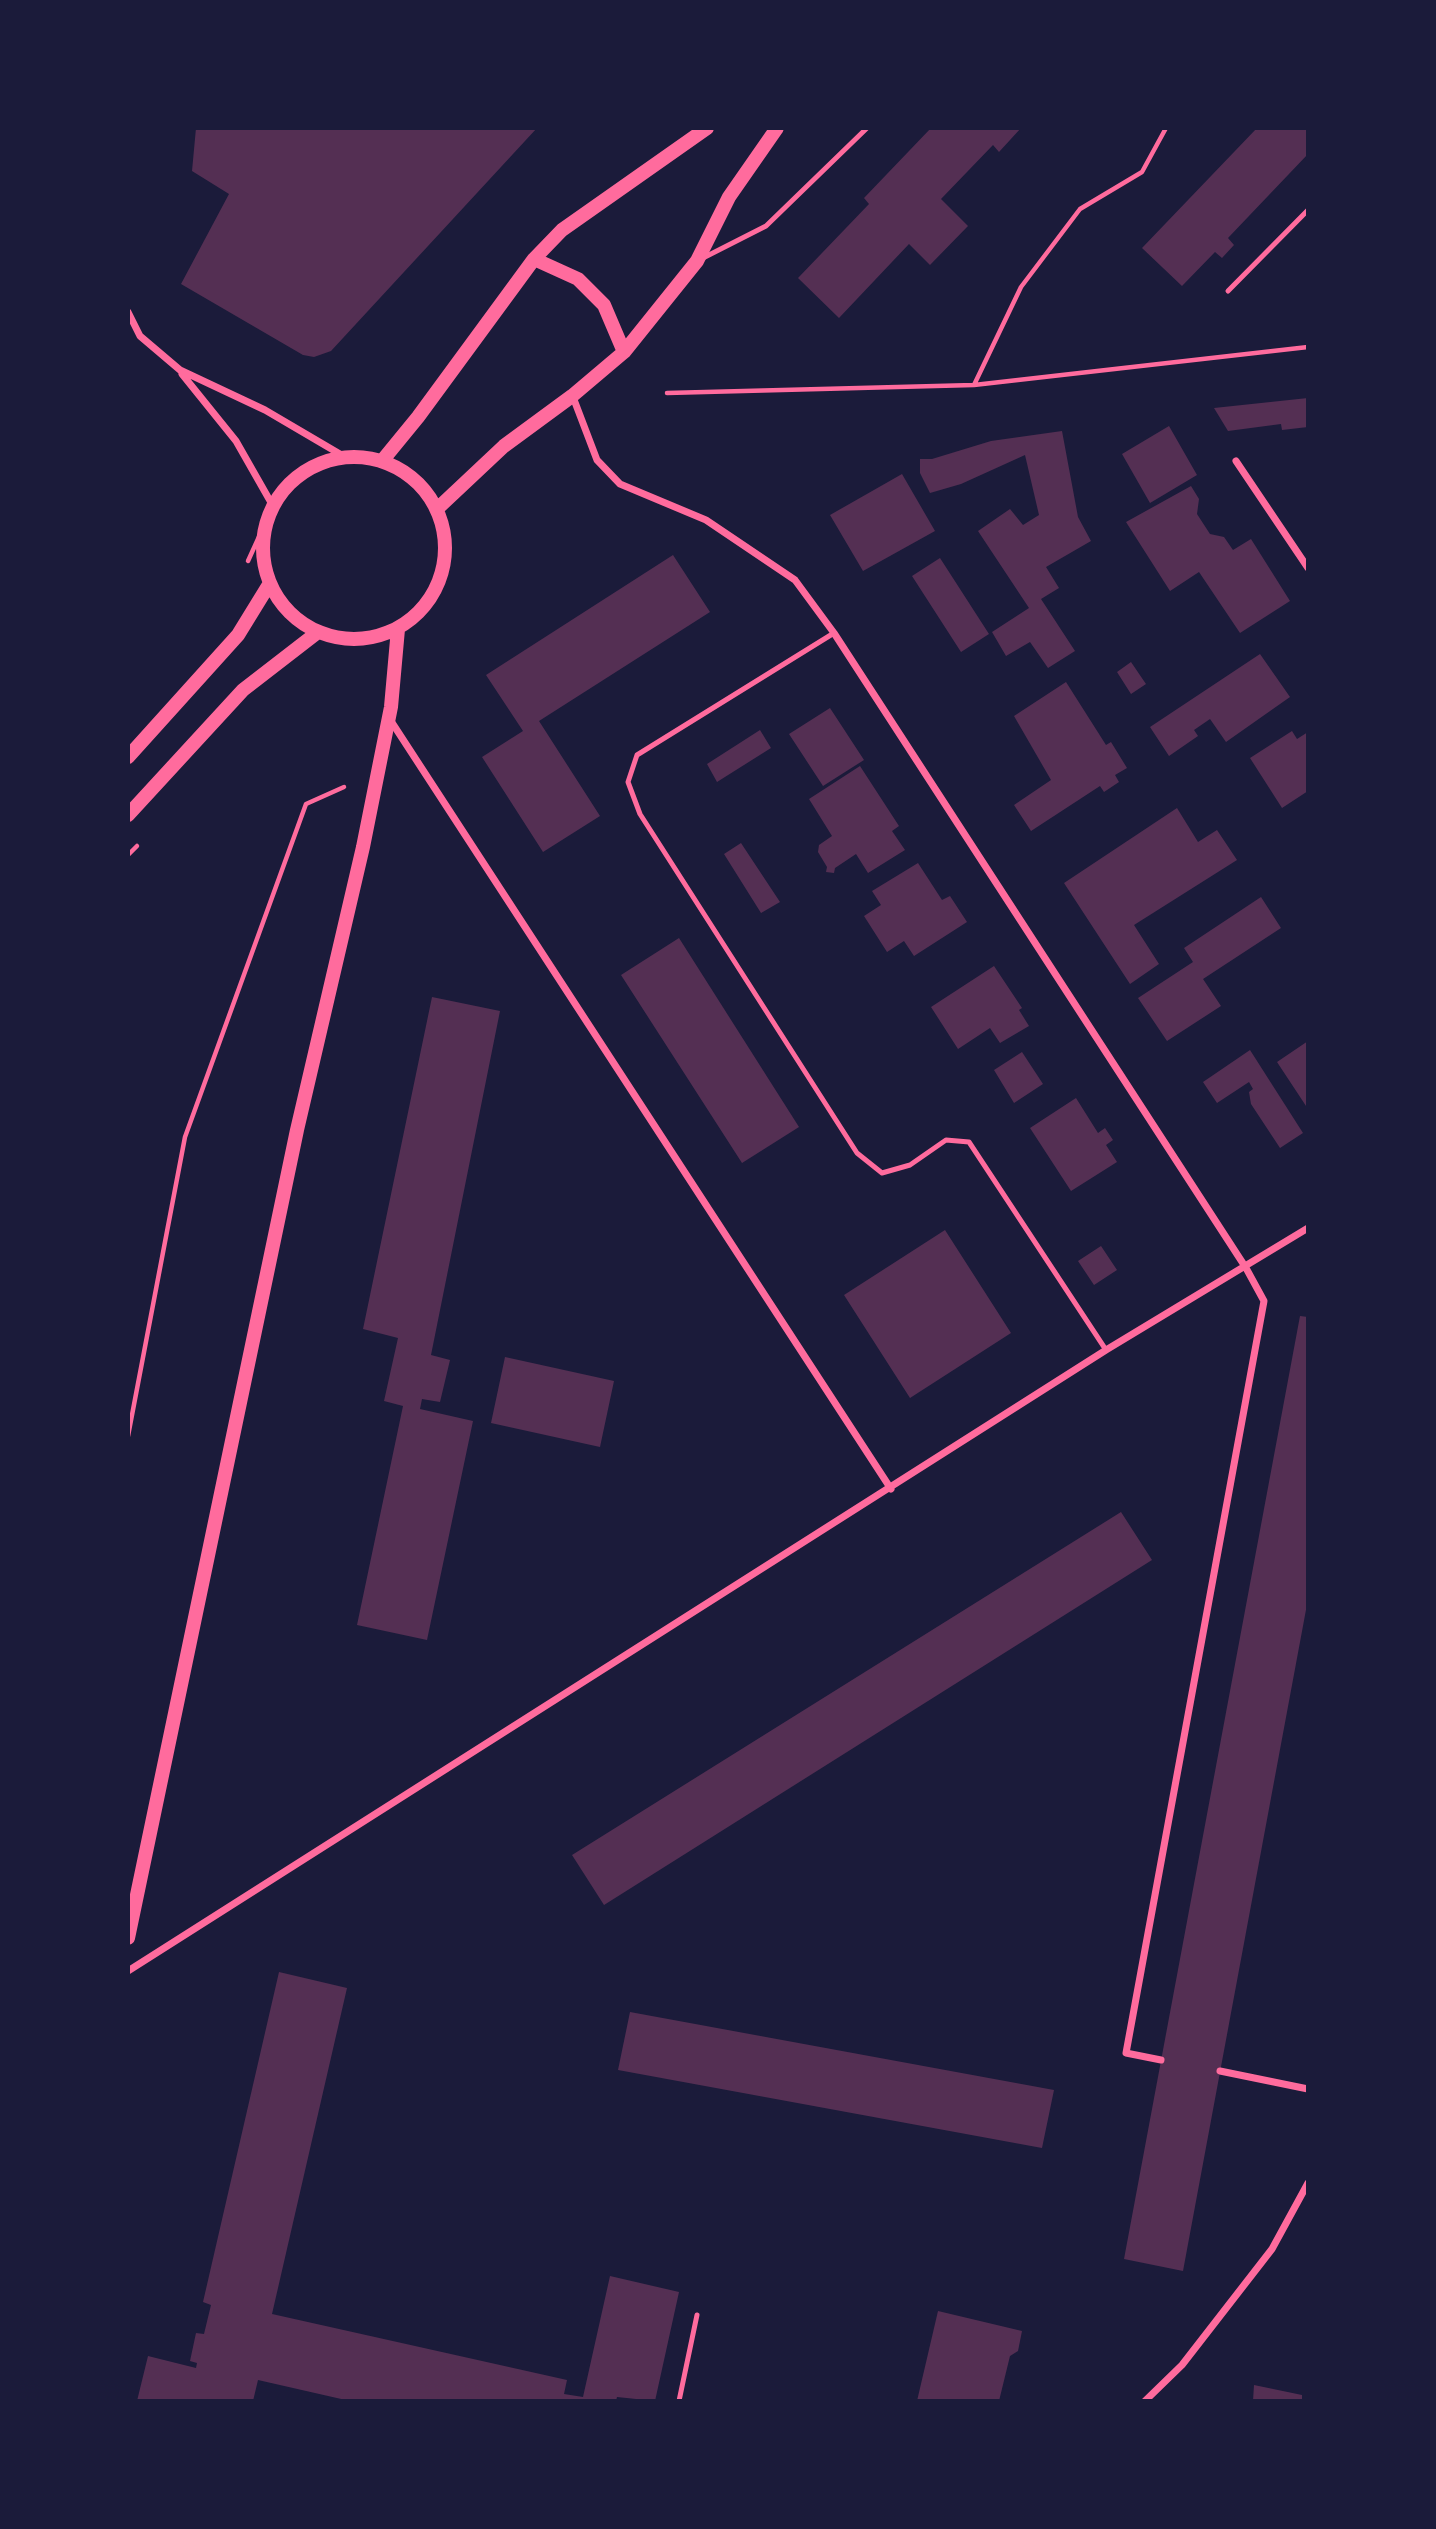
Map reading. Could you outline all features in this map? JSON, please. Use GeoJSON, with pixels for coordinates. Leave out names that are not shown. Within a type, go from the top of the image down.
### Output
{"type":"FeatureCollection","features":[{"type":"Feature","properties":{"kind":"main road"},"geometry":{"type":"LineString","coordinates":[[382,461],[418,417],[534,259],[562,230],[707,128]]}},
{"type":"Feature","properties":{"kind":"main road"},"geometry":{"type":"LineString","coordinates":[[437,509],[504,446],[572,396],[624,352],[697,261],[729,197],[777,128]]}},
{"type":"Feature","properties":{"kind":"main road"},"geometry":{"type":"LineString","coordinates":[[534,259],[578,279],[604,305],[624,352]]}},
{"type":"Feature","properties":{"kind":"main road"},"geometry":{"type":"LineString","coordinates":[[345,457],[382,461],[404,472],[423,488],[437,509],[444,535],[444,563],[436,589],[420,612],[398,629],[372,638],[345,639],[318,632],[295,618],[277,597],[270,583],[263,545],[273,506],[286,488],[303,472],[345,457]]}},
{"type":"Feature","properties":{"kind":"main road"},"geometry":{"type":"LineString","coordinates":[[128,757],[239,635],[270,583]]}},
{"type":"Feature","properties":{"kind":"main road"},"geometry":{"type":"LineString","coordinates":[[128,1938],[297,1130],[341,947],[389,717],[398,629]]}},
{"type":"Feature","properties":{"kind":"main road"},"geometry":{"type":"LineString","coordinates":[[128,815],[243,690],[318,632]]}},
{"type":"Feature","properties":{"kind":"street"},"geometry":{"type":"LineString","coordinates":[[128,312],[140,336],[180,370],[236,441],[273,506]]}},
{"type":"Feature","properties":{"kind":"street"},"geometry":{"type":"LineString","coordinates":[[180,370],[265,410],[345,457]]}},
{"type":"Feature","properties":{"kind":"street"},"geometry":{"type":"LineString","coordinates":[[572,396],[597,460],[620,484],[706,520],[795,580],[834,633],[1246,1268],[1264,1301],[1126,2053],[1161,2060]]}},
{"type":"Feature","properties":{"kind":"street"},"geometry":{"type":"LineString","coordinates":[[1236,461],[1308,568]]}},
{"type":"Feature","properties":{"kind":"street"},"geometry":{"type":"LineString","coordinates":[[389,717],[891,1489]]}},
{"type":"Feature","properties":{"kind":"street"},"geometry":{"type":"LineString","coordinates":[[128,1971],[1106,1350],[1246,1268],[1308,1228]]}},
{"type":"Feature","properties":{"kind":"street"},"geometry":{"type":"LineString","coordinates":[[1220,2071],[1308,2088]]}},
{"type":"Feature","properties":{"kind":"street"},"geometry":{"type":"LineString","coordinates":[[1144,2401],[1182,2365],[1272,2249],[1308,2183]]}},
{"type":"Feature","properties":{"kind":"lane"},"geometry":{"type":"LineString","coordinates":[[697,261],[766,226],[867,128]]}},
{"type":"Feature","properties":{"kind":"lane"},"geometry":{"type":"LineString","coordinates":[[1228,291],[1308,210]]}},
{"type":"Feature","properties":{"kind":"lane"},"geometry":{"type":"LineString","coordinates":[[834,633],[637,755],[628,782],[640,814],[857,1153],[882,1173],[910,1166],[946,1140],[969,1142],[1106,1350]]}},
{"type":"Feature","properties":{"kind":"lane"},"geometry":{"type":"LineString","coordinates":[[679,2401],[697,2315]]}},
{"type":"Feature","properties":{"kind":"path"},"geometry":{"type":"LineString","coordinates":[[974,385],[1021,287],[1080,209],[1142,172],[1166,128]]}},
{"type":"Feature","properties":{"kind":"path"},"geometry":{"type":"LineString","coordinates":[[667,393],[974,385],[1308,347]]}},
{"type":"Feature","properties":{"kind":"path"},"geometry":{"type":"LineString","coordinates":[[128,1436],[185,1137],[306,804],[377,773]]}},
{"type":"Feature","properties":{"kind":"building"},"geometry":{"type":"Polygon","coordinates":[[[196,128],[537,128],[331,351],[314,357],[303,355],[181,284],[229,194],[192,171],[196,128]]]}},
{"type":"Feature","properties":{"kind":"building"},"geometry":{"type":"Polygon","coordinates":[[[931,128],[1021,128],[999,152],[993,145],[941,199],[968,226],[930,265],[909,244],[839,318],[798,278],[869,204],[864,198],[931,128]]]}},
{"type":"Feature","properties":{"kind":"building"},"geometry":{"type":"Polygon","coordinates":[[[1257,128],[1308,128],[1308,154],[1228,238],[1234,245],[1222,258],[1215,252],[1182,286],[1142,248],[1257,128]]]}},
{"type":"Feature","properties":{"kind":"building"},"geometry":{"type":"Polygon","coordinates":[[[1308,398],[1308,427],[1282,430],[1281,424],[1228,431],[1214,408],[1308,398]]]}},
{"type":"Feature","properties":{"kind":"building"},"geometry":{"type":"Polygon","coordinates":[[[1169,426],[1197,475],[1150,503],[1122,454],[1169,426]]]}},
{"type":"Feature","properties":{"kind":"building"},"geometry":{"type":"Polygon","coordinates":[[[1062,431],[1078,517],[1091,541],[1046,567],[1059,588],[1041,599],[1075,651],[1048,668],[1030,642],[1006,656],[992,632],[1029,608],[978,531],[1010,509],[1023,525],[1039,515],[1025,455],[961,484],[930,493],[920,473],[920,459],[932,459],[991,441],[1062,431]]]}},
{"type":"Feature","properties":{"kind":"building"},"geometry":{"type":"Polygon","coordinates":[[[902,474],[935,531],[863,571],[830,515],[902,474]]]}},
{"type":"Feature","properties":{"kind":"building"},"geometry":{"type":"Polygon","coordinates":[[[1191,486],[1199,499],[1197,514],[1210,534],[1224,537],[1233,550],[1251,539],[1290,601],[1240,633],[1199,572],[1170,591],[1126,522],[1191,486]]]}},
{"type":"Feature","properties":{"kind":"building"},"geometry":{"type":"Polygon","coordinates":[[[673,555],[710,612],[539,721],[600,816],[543,852],[482,757],[523,731],[486,675],[673,555]]]}},
{"type":"Feature","properties":{"kind":"building"},"geometry":{"type":"Polygon","coordinates":[[[940,558],[989,634],[961,652],[912,576],[940,558]]]}},
{"type":"Feature","properties":{"kind":"building"},"geometry":{"type":"Polygon","coordinates":[[[1260,654],[1290,697],[1226,742],[1210,719],[1194,730],[1198,736],[1169,756],[1150,727],[1260,654]]]}},
{"type":"Feature","properties":{"kind":"building"},"geometry":{"type":"Polygon","coordinates":[[[1131,662],[1146,684],[1131,694],[1117,672],[1131,662]]]}},
{"type":"Feature","properties":{"kind":"building"},"geometry":{"type":"Polygon","coordinates":[[[1066,682],[1106,745],[1111,742],[1127,768],[1115,775],[1119,782],[1104,792],[1100,786],[1031,831],[1014,805],[1051,780],[1014,716],[1066,682]]]}},
{"type":"Feature","properties":{"kind":"building"},"geometry":{"type":"Polygon","coordinates":[[[830,708],[864,760],[823,786],[789,734],[830,708]]]}},
{"type":"Feature","properties":{"kind":"building"},"geometry":{"type":"Polygon","coordinates":[[[760,730],[771,748],[717,782],[707,764],[760,730]]]}},
{"type":"Feature","properties":{"kind":"building"},"geometry":{"type":"Polygon","coordinates":[[[1292,731],[1297,739],[1308,732],[1308,791],[1282,808],[1250,758],[1292,731]]]}},
{"type":"Feature","properties":{"kind":"building"},"geometry":{"type":"Polygon","coordinates":[[[860,766],[899,826],[892,831],[905,850],[868,873],[856,854],[835,868],[834,873],[826,872],[827,867],[818,852],[819,845],[832,836],[809,799],[860,766]]]}},
{"type":"Feature","properties":{"kind":"building"},"geometry":{"type":"Polygon","coordinates":[[[1177,808],[1198,842],[1217,830],[1237,860],[1134,925],[1159,964],[1130,984],[1064,883],[1177,808]]]}},
{"type":"Feature","properties":{"kind":"building"},"geometry":{"type":"Polygon","coordinates":[[[741,843],[780,902],[761,913],[724,854],[741,843]]]}},
{"type":"Feature","properties":{"kind":"building"},"geometry":{"type":"Polygon","coordinates":[[[918,863],[942,900],[950,896],[967,922],[914,956],[904,941],[887,952],[864,916],[881,905],[872,891],[918,863]]]}},
{"type":"Feature","properties":{"kind":"building"},"geometry":{"type":"Polygon","coordinates":[[[1261,897],[1281,928],[1203,979],[1221,1006],[1167,1041],[1138,998],[1193,962],[1184,948],[1261,897]]]}},
{"type":"Feature","properties":{"kind":"building"},"geometry":{"type":"Polygon","coordinates":[[[679,938],[799,1127],[742,1163],[621,975],[679,938]]]}},
{"type":"Feature","properties":{"kind":"building"},"geometry":{"type":"Polygon","coordinates":[[[994,966],[1022,1008],[1019,1010],[1029,1026],[1000,1043],[990,1028],[958,1049],[931,1007],[994,966]]]}},
{"type":"Feature","properties":{"kind":"building"},"geometry":{"type":"Polygon","coordinates":[[[432,997],[500,1011],[431,1355],[450,1360],[440,1402],[422,1399],[420,1409],[473,1421],[427,1640],[357,1625],[403,1406],[384,1401],[398,1338],[363,1329],[432,997]]]}},
{"type":"Feature","properties":{"kind":"building"},"geometry":{"type":"Polygon","coordinates":[[[1308,1041],[1308,1109],[1277,1062],[1308,1041]]]}},
{"type":"Feature","properties":{"kind":"building"},"geometry":{"type":"Polygon","coordinates":[[[1250,1050],[1303,1133],[1280,1148],[1251,1104],[1249,1092],[1253,1089],[1249,1082],[1217,1103],[1203,1082],[1250,1050]]]}},
{"type":"Feature","properties":{"kind":"building"},"geometry":{"type":"Polygon","coordinates":[[[1022,1052],[1043,1084],[1014,1103],[994,1070],[1022,1052]]]}},
{"type":"Feature","properties":{"kind":"building"},"geometry":{"type":"Polygon","coordinates":[[[1076,1098],[1098,1133],[1105,1128],[1113,1140],[1106,1145],[1117,1162],[1071,1191],[1030,1128],[1076,1098]]]}},
{"type":"Feature","properties":{"kind":"building"},"geometry":{"type":"Polygon","coordinates":[[[945,1230],[1011,1333],[910,1398],[844,1295],[945,1230]]]}},
{"type":"Feature","properties":{"kind":"building"},"geometry":{"type":"Polygon","coordinates":[[[1101,1246],[1117,1270],[1094,1285],[1078,1261],[1101,1246]]]}},
{"type":"Feature","properties":{"kind":"building"},"geometry":{"type":"Polygon","coordinates":[[[1300,1316],[1308,1317],[1308,1599],[1183,2271],[1124,2259],[1300,1316]]]}},
{"type":"Feature","properties":{"kind":"building"},"geometry":{"type":"Polygon","coordinates":[[[505,1357],[614,1381],[600,1447],[491,1423],[505,1357]]]}},
{"type":"Feature","properties":{"kind":"building"},"geometry":{"type":"Polygon","coordinates":[[[1121,1512],[1152,1560],[604,1905],[572,1855],[1121,1512]]]}},
{"type":"Feature","properties":{"kind":"building"},"geometry":{"type":"Polygon","coordinates":[[[279,1972],[347,1988],[272,2314],[567,2380],[564,2394],[583,2397],[610,2276],[679,2292],[655,2401],[617,2397],[616,2401],[350,2401],[258,2380],[253,2401],[137,2401],[148,2356],[196,2368],[197,2363],[190,2361],[196,2333],[204,2334],[211,2305],[203,2302],[279,1972]]]}},
{"type":"Feature","properties":{"kind":"building"},"geometry":{"type":"Polygon","coordinates":[[[630,2012],[1054,2090],[1042,2148],[618,2070],[630,2012]]]}},
{"type":"Feature","properties":{"kind":"building"},"geometry":{"type":"Polygon","coordinates":[[[938,2311],[1022,2331],[1018,2351],[1010,2356],[999,2401],[917,2401],[938,2311]]]}},
{"type":"Feature","properties":{"kind":"building"},"geometry":{"type":"Polygon","coordinates":[[[1254,2385],[1302,2395],[1302,2401],[1253,2401],[1254,2385]]]}}]}
